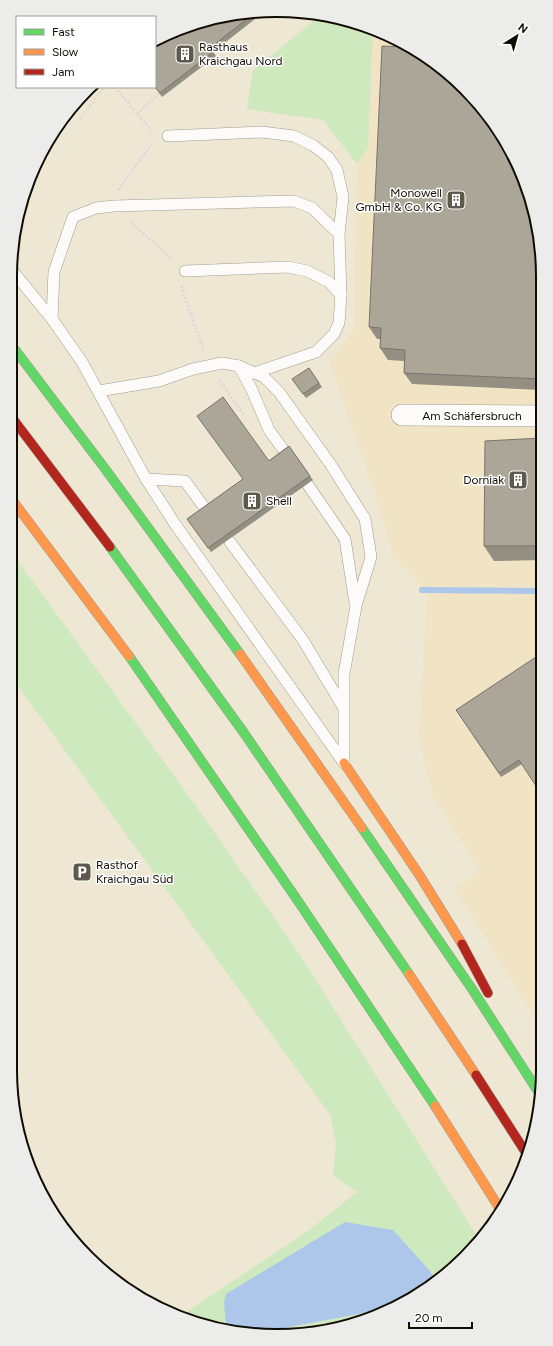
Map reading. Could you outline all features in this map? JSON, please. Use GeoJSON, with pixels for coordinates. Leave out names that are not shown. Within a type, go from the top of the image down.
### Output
{"type":"FeatureCollection","features":[{"type":"Feature","properties":{"kind":"highway"},"geometry":{"type":"LineString","coordinates":[[17,353],[183,574],[284,716],[358,821],[535,1086]]}},
{"type":"Feature","properties":{"kind":"highway"},"geometry":{"type":"LineString","coordinates":[[17,424],[177,637],[301,812],[491,1096],[523,1149]]}},
{"type":"Feature","properties":{"kind":"highway"},"geometry":{"type":"LineString","coordinates":[[17,505],[212,773],[375,1014],[497,1205]]}},
{"type":"Feature","properties":{"kind":"highway"},"geometry":{"type":"LineString","coordinates":[[344,763],[430,889],[472,961],[522,1065]]}},
{"type":"Feature","properties":{"kind":"street","name":"Am Schäfersbruch"},"geometry":{"type":"LineString","coordinates":[[402,416],[536,416]]}},
{"type":"Feature","properties":{"kind":"lane"},"geometry":{"type":"LineString","coordinates":[[168,136],[262,132],[294,136],[314,146],[328,157],[337,170],[342,197],[339,234],[341,295],[339,323],[334,334],[316,352],[254,373]]}},
{"type":"Feature","properties":{"kind":"lane"},"geometry":{"type":"LineString","coordinates":[[52,319],[54,272],[65,236],[73,217],[96,208],[114,206],[294,201],[312,208],[339,234]]}},
{"type":"Feature","properties":{"kind":"lane"},"geometry":{"type":"LineString","coordinates":[[185,271],[288,266],[307,271],[329,282],[341,295]]}},
{"type":"Feature","properties":{"kind":"lane"},"geometry":{"type":"LineString","coordinates":[[17,276],[52,319],[82,362],[146,478],[175,524],[344,763]]}},
{"type":"Feature","properties":{"kind":"lane"},"geometry":{"type":"LineString","coordinates":[[99,391],[159,381],[193,369],[222,363],[239,366],[264,377],[279,392],[331,465],[365,519],[371,557],[356,606],[344,674],[344,763]]}},
{"type":"Feature","properties":{"kind":"lane"},"geometry":{"type":"LineString","coordinates":[[239,366],[251,388],[269,430],[285,452]]}},
{"type":"Feature","properties":{"kind":"lane"},"geometry":{"type":"LineString","coordinates":[[146,478],[185,481],[204,507]]}},
{"type":"Feature","properties":{"kind":"lane"},"geometry":{"type":"LineString","coordinates":[[308,485],[345,539],[356,606]]}},
{"type":"Feature","properties":{"kind":"lane"},"geometry":{"type":"LineString","coordinates":[[230,542],[303,640],[343,707]]}},
{"type":"Feature","properties":{"kind":"path"},"geometry":{"type":"LineString","coordinates":[[80,119],[103,88]]}},
{"type":"Feature","properties":{"kind":"path"},"geometry":{"type":"LineString","coordinates":[[116,88],[157,137],[168,136]]}},
{"type":"Feature","properties":{"kind":"path"},"geometry":{"type":"LineString","coordinates":[[137,114],[159,93]]}},
{"type":"Feature","properties":{"kind":"path"},"geometry":{"type":"LineString","coordinates":[[185,271],[181,286],[209,366],[245,418]]}},
{"type":"Feature","properties":{"kind":"shaded area"},"geometry":{"type":"Polygon","coordinates":[[[373,36],[406,52],[436,72],[531,226],[534,243],[536,276],[536,1020],[455,888],[480,871],[432,794],[419,736],[427,593],[393,556],[377,499],[330,362],[354,329],[357,164],[368,148],[373,36]]]}},
{"type":"Feature","properties":{"kind":"green space"},"geometry":{"type":"Polygon","coordinates":[[[315,20],[344,26],[373,36],[368,148],[357,164],[323,120],[247,109],[253,70],[315,20]]]}},
{"type":"Feature","properties":{"kind":"green space"},"geometry":{"type":"Polygon","coordinates":[[[17,560],[196,806],[300,955],[476,1235],[448,1265],[433,1276],[430,1271],[270,1329],[243,1327],[226,1324],[186,1312],[308,1231],[357,1192],[333,1176],[336,1144],[331,1116],[17,685],[17,560]]]}},
{"type":"Feature","properties":{"kind":"green space"},"geometry":{"type":"Polygon","coordinates":[[[367,1312],[327,1324],[310,1327],[281,1329],[367,1312]]]}},
{"type":"Feature","properties":{"kind":"water"},"geometry":{"type":"Polygon","coordinates":[[[345,1222],[393,1230],[433,1276],[406,1294],[367,1312],[281,1329],[243,1327],[226,1323],[224,1303],[226,1294],[345,1222]]]}},
{"type":"Feature","properties":{"kind":"building","name":"Rasthaus Kraichgau Nord"},"geometry":{"type":"Polygon","coordinates":[[[247,19],[210,48],[213,52],[160,93],[156,88],[156,47],[177,37],[209,26],[247,19]]]}},
{"type":"Feature","properties":{"kind":"building","name":"Monowell GmbH & Co. KG"},"geometry":{"type":"Polygon","coordinates":[[[382,46],[396,47],[421,61],[448,81],[472,105],[492,132],[516,177],[527,209],[534,243],[536,276],[536,379],[404,373],[405,350],[380,348],[381,328],[369,327],[382,46]]]}},
{"type":"Feature","properties":{"kind":"building"},"geometry":{"type":"Polygon","coordinates":[[[309,368],[319,383],[303,394],[292,379],[309,368]]]}},
{"type":"Feature","properties":{"kind":"building"},"geometry":{"type":"Polygon","coordinates":[[[223,397],[269,461],[289,446],[310,476],[208,548],[187,519],[243,479],[197,416],[223,397]]]}},
{"type":"Feature","properties":{"kind":"building"},"geometry":{"type":"Polygon","coordinates":[[[536,438],[536,546],[484,546],[485,441],[536,438]]]}},
{"type":"Feature","properties":{"kind":"building"},"geometry":{"type":"Polygon","coordinates":[[[536,657],[536,786],[519,760],[499,773],[456,710],[536,657]]]}},
{"type":"Feature","properties":{"kind":"waterway"},"geometry":{"type":"LineString","coordinates":[[422,590],[536,591]]}},
{"type":"Feature","properties":{"kind":"traffic: fast"},"geometry":{"type":"LineString","coordinates":[[17,352],[106,470],[240,654]]}},
{"type":"Feature","properties":{"kind":"traffic: fast"},"geometry":{"type":"LineString","coordinates":[[110,547],[244,733],[409,974]]}},
{"type":"Feature","properties":{"kind":"traffic: fast"},"geometry":{"type":"LineString","coordinates":[[129,656],[298,901],[435,1106]]}},
{"type":"Feature","properties":{"kind":"traffic: fast"},"geometry":{"type":"LineString","coordinates":[[362,828],[472,989],[535,1087]]}},
{"type":"Feature","properties":{"kind":"traffic: slow"},"geometry":{"type":"LineString","coordinates":[[17,506],[129,656]]}},
{"type":"Feature","properties":{"kind":"traffic: slow"},"geometry":{"type":"LineString","coordinates":[[240,654],[362,828]]}},
{"type":"Feature","properties":{"kind":"traffic: slow"},"geometry":{"type":"LineString","coordinates":[[344,763],[420,876],[462,944]]}},
{"type":"Feature","properties":{"kind":"traffic: slow"},"geometry":{"type":"LineString","coordinates":[[409,974],[476,1075]]}},
{"type":"Feature","properties":{"kind":"traffic: slow"},"geometry":{"type":"LineString","coordinates":[[435,1106],[497,1205]]}},
{"type":"Feature","properties":{"kind":"traffic: jam"},"geometry":{"type":"LineString","coordinates":[[17,424],[110,547]]}},
{"type":"Feature","properties":{"kind":"traffic: jam"},"geometry":{"type":"LineString","coordinates":[[462,944],[488,993]]}},
{"type":"Feature","properties":{"kind":"traffic: jam"},"geometry":{"type":"LineString","coordinates":[[476,1075],[523,1149]]}},
{"type":"Feature","properties":{"kind":"place","name":"Rasthaus Kraichgau Nord"},"geometry":{"type":"Point","coordinates":[185,54]}},
{"type":"Feature","properties":{"kind":"place","name":"Monowell GmbH & Co. KG"},"geometry":{"type":"Point","coordinates":[456,200]}},
{"type":"Feature","properties":{"kind":"place","name":"Dorniak"},"geometry":{"type":"Point","coordinates":[518,480]}},
{"type":"Feature","properties":{"kind":"place","name":"Shell"},"geometry":{"type":"Point","coordinates":[252,501]}},
{"type":"Feature","properties":{"kind":"place","name":"Rasthof Kraichgau Süd"},"geometry":{"type":"Point","coordinates":[82,872]}}]}
